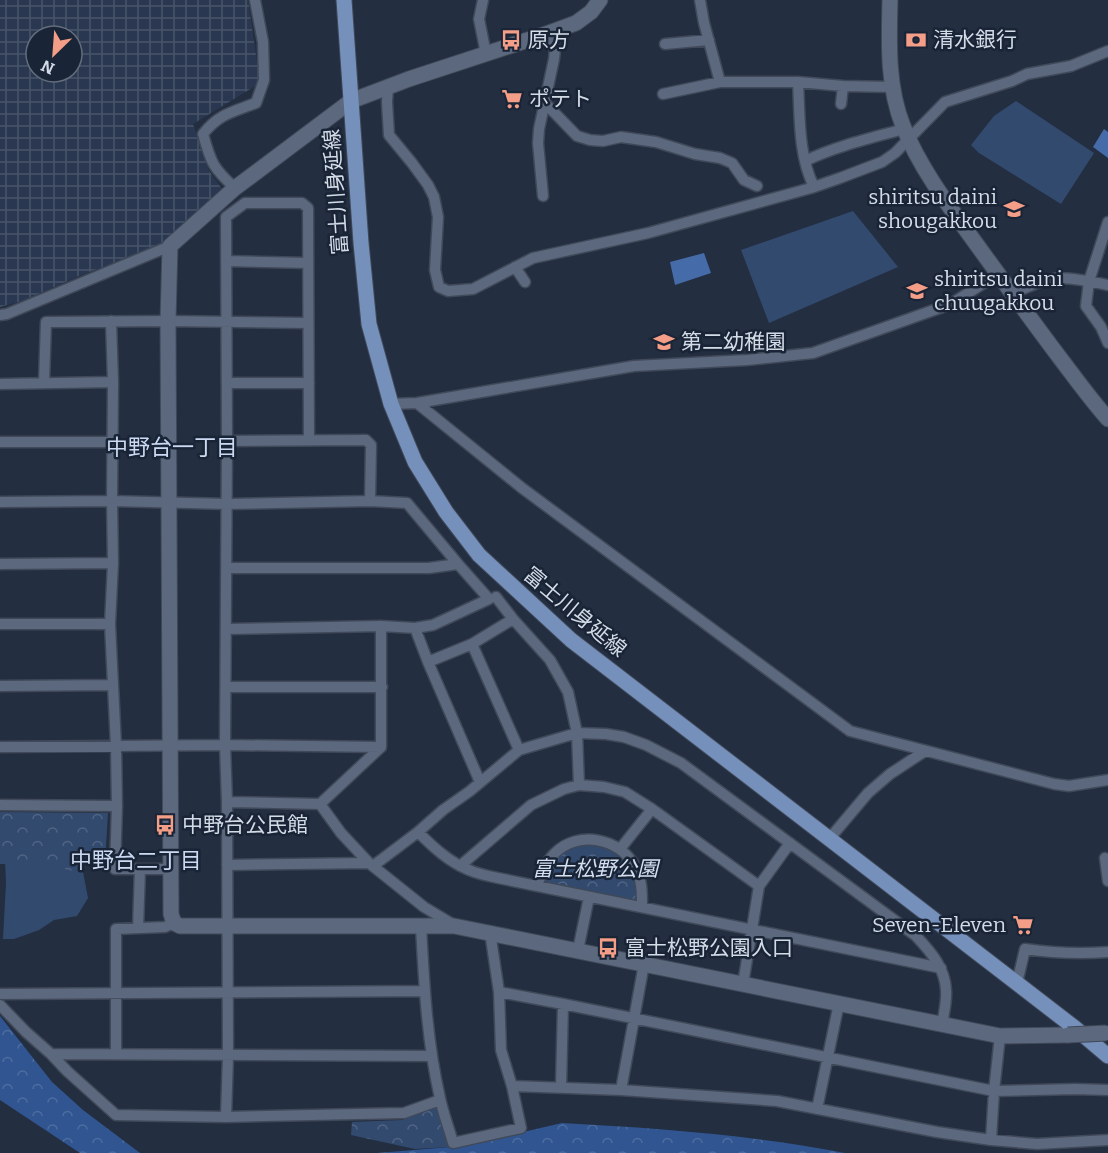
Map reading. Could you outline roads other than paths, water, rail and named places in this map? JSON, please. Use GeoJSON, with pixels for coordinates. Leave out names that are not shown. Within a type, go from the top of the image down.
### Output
{"type":"FeatureCollection","features":[{"type":"Feature","properties":{"kind":"main road","name":"富士川身延線"},"geometry":{"type":"LineString","coordinates":[[344,0],[369,324],[391,404],[415,462],[446,512],[479,555],[571,640],[830,838],[1108,1056]]}},
{"type":"Feature","properties":{"kind":"street"},"geometry":{"type":"LineString","coordinates":[[235,188],[220,174],[210,160],[203,134],[223,115],[256,103],[264,80],[264,70],[263,42],[255,0]]}},
{"type":"Feature","properties":{"kind":"street"},"geometry":{"type":"LineString","coordinates":[[483,0],[479,19],[486,54]]}},
{"type":"Feature","properties":{"kind":"street"},"geometry":{"type":"LineString","coordinates":[[0,315],[170,246],[235,188],[351,101],[388,86],[576,23],[591,12],[600,0]]}},
{"type":"Feature","properties":{"kind":"street"},"geometry":{"type":"LineString","coordinates":[[700,0],[720,82]]}},
{"type":"Feature","properties":{"kind":"street"},"geometry":{"type":"LineString","coordinates":[[890,0],[889,38],[892,87],[915,153],[1012,294],[1108,419]]}},
{"type":"Feature","properties":{"kind":"street"},"geometry":{"type":"LineString","coordinates":[[543,196],[538,143],[555,50],[546,34]]}},
{"type":"Feature","properties":{"kind":"street"},"geometry":{"type":"LineString","coordinates":[[665,44],[709,40]]}},
{"type":"Feature","properties":{"kind":"street"},"geometry":{"type":"LineString","coordinates":[[388,86],[389,135],[423,178],[434,197],[438,217],[435,270],[440,287],[448,291],[473,289],[533,258],[648,233],[814,187],[882,162],[895,153],[907,134],[945,102],[1027,74],[1071,66],[1108,51]]}},
{"type":"Feature","properties":{"kind":"street"},"geometry":{"type":"LineString","coordinates":[[663,94],[720,82],[798,82],[892,87]]}},
{"type":"Feature","properties":{"kind":"street"},"geometry":{"type":"LineString","coordinates":[[798,82],[801,142],[807,173],[814,187]]}},
{"type":"Feature","properties":{"kind":"street"},"geometry":{"type":"LineString","coordinates":[[841,104],[843,86]]}},
{"type":"Feature","properties":{"kind":"street"},"geometry":{"type":"LineString","coordinates":[[546,104],[578,136],[603,141],[621,137],[645,140],[695,154],[720,158],[732,163],[744,180],[757,186]]}},
{"type":"Feature","properties":{"kind":"street"},"geometry":{"type":"LineString","coordinates":[[805,161],[837,148],[907,134]]}},
{"type":"Feature","properties":{"kind":"street"},"geometry":{"type":"LineString","coordinates":[[226,1117],[228,927],[225,745],[226,217],[245,203],[302,203],[308,208],[309,440]]}},
{"type":"Feature","properties":{"kind":"street"},"geometry":{"type":"LineString","coordinates":[[1108,222],[1089,281],[1086,306],[1101,327],[1108,343]]}},
{"type":"Feature","properties":{"kind":"street"},"geometry":{"type":"LineString","coordinates":[[170,246],[168,321],[171,914],[174,923],[180,926],[228,927],[454,926],[1000,1036],[1107,1033]]}},
{"type":"Feature","properties":{"kind":"street"},"geometry":{"type":"LineString","coordinates":[[226,261],[308,263]]}},
{"type":"Feature","properties":{"kind":"street"},"geometry":{"type":"LineString","coordinates":[[515,267],[525,282]]}},
{"type":"Feature","properties":{"kind":"street"},"geometry":{"type":"LineString","coordinates":[[391,404],[417,402],[634,366],[747,360],[813,353],[951,304],[998,274]]}},
{"type":"Feature","properties":{"kind":"street"},"geometry":{"type":"LineString","coordinates":[[1012,294],[1036,283],[1054,279],[1089,281],[1108,285]]}},
{"type":"Feature","properties":{"kind":"street"},"geometry":{"type":"LineString","coordinates":[[111,321],[113,563],[110,624],[116,746],[115,868],[171,868]]}},
{"type":"Feature","properties":{"kind":"street"},"geometry":{"type":"LineString","coordinates":[[44,382],[46,322],[308,323]]}},
{"type":"Feature","properties":{"kind":"street"},"geometry":{"type":"LineString","coordinates":[[0,384],[113,382]]}},
{"type":"Feature","properties":{"kind":"street"},"geometry":{"type":"LineString","coordinates":[[227,383],[309,383]]}},
{"type":"Feature","properties":{"kind":"street"},"geometry":{"type":"LineString","coordinates":[[417,402],[522,488],[850,731],[1054,784],[1069,786],[1108,780]]}},
{"type":"Feature","properties":{"kind":"street"},"geometry":{"type":"LineString","coordinates":[[227,441],[366,440],[371,445],[370,501]]}},
{"type":"Feature","properties":{"kind":"street"},"geometry":{"type":"LineString","coordinates":[[0,442],[113,442]]}},
{"type":"Feature","properties":{"kind":"street"},"geometry":{"type":"LineString","coordinates":[[0,502],[112,501],[227,504],[370,501],[407,503],[489,599],[433,625],[415,628],[227,629]]}},
{"type":"Feature","properties":{"kind":"street"},"geometry":{"type":"LineString","coordinates":[[0,564],[113,563]]}},
{"type":"Feature","properties":{"kind":"street"},"geometry":{"type":"LineString","coordinates":[[227,568],[429,568],[458,564]]}},
{"type":"Feature","properties":{"kind":"street"},"geometry":{"type":"LineString","coordinates":[[496,597],[550,660],[568,692],[577,734],[579,785]]}},
{"type":"Feature","properties":{"kind":"street"},"geometry":{"type":"LineString","coordinates":[[428,662],[472,644],[513,619]]}},
{"type":"Feature","properties":{"kind":"street"},"geometry":{"type":"LineString","coordinates":[[0,624],[110,624]]}},
{"type":"Feature","properties":{"kind":"street"},"geometry":{"type":"LineString","coordinates":[[227,802],[320,804],[381,747],[381,627]]}},
{"type":"Feature","properties":{"kind":"street"},"geometry":{"type":"LineString","coordinates":[[415,628],[480,782]]}},
{"type":"Feature","properties":{"kind":"street"},"geometry":{"type":"LineString","coordinates":[[472,644],[519,750]]}},
{"type":"Feature","properties":{"kind":"street"},"geometry":{"type":"LineString","coordinates":[[0,686],[112,685]]}},
{"type":"Feature","properties":{"kind":"street"},"geometry":{"type":"LineString","coordinates":[[226,687],[381,687]]}},
{"type":"Feature","properties":{"kind":"street"},"geometry":{"type":"LineString","coordinates":[[227,865],[371,864],[418,832],[519,750],[577,734],[606,734],[624,737],[646,745],[681,763],[916,936],[934,956],[941,968],[946,990],[942,1024]]}},
{"type":"Feature","properties":{"kind":"street"},"geometry":{"type":"LineString","coordinates":[[0,747],[225,745],[381,747]]}},
{"type":"Feature","properties":{"kind":"street"},"geometry":{"type":"LineString","coordinates":[[830,838],[868,793],[890,774],[925,751]]}},
{"type":"Feature","properties":{"kind":"street"},"geometry":{"type":"LineString","coordinates":[[460,866],[531,805],[564,789],[579,785],[625,792],[759,886]]}},
{"type":"Feature","properties":{"kind":"street"},"geometry":{"type":"LineString","coordinates":[[320,804],[341,833],[371,864],[424,907],[454,926]]}},
{"type":"Feature","properties":{"kind":"street"},"geometry":{"type":"LineString","coordinates":[[0,805],[117,806]]}},
{"type":"Feature","properties":{"kind":"street"},"geometry":{"type":"LineString","coordinates":[[620,849],[652,809]]}},
{"type":"Feature","properties":{"kind":"street"},"geometry":{"type":"LineString","coordinates":[[418,832],[436,849],[460,866],[498,878],[941,968]]}},
{"type":"Feature","properties":{"kind":"street"},"geometry":{"type":"LineString","coordinates":[[537,885],[548,861],[564,846],[576,840],[596,840],[620,849],[635,866],[642,884],[642,907]]}},
{"type":"Feature","properties":{"kind":"street"},"geometry":{"type":"LineString","coordinates":[[743,984],[759,886],[790,843]]}},
{"type":"Feature","properties":{"kind":"street"},"geometry":{"type":"LineString","coordinates":[[1105,858],[1108,881]]}},
{"type":"Feature","properties":{"kind":"street"},"geometry":{"type":"LineString","coordinates":[[138,928],[140,869]]}},
{"type":"Feature","properties":{"kind":"street"},"geometry":{"type":"LineString","coordinates":[[578,950],[589,897]]}},
{"type":"Feature","properties":{"kind":"street"},"geometry":{"type":"LineString","coordinates":[[116,1054],[116,929],[165,927],[174,923]]}},
{"type":"Feature","properties":{"kind":"street"},"geometry":{"type":"LineString","coordinates":[[421,926],[432,1056],[440,1100],[453,1143],[521,1128],[501,1050],[499,992],[490,932]]}},
{"type":"Feature","properties":{"kind":"street"},"geometry":{"type":"LineString","coordinates":[[1017,983],[1025,949],[1050,952],[1108,952]]}},
{"type":"Feature","properties":{"kind":"street"},"geometry":{"type":"LineString","coordinates":[[621,1090],[644,964]]}},
{"type":"Feature","properties":{"kind":"street"},"geometry":{"type":"LineString","coordinates":[[0,994],[425,991]]}},
{"type":"Feature","properties":{"kind":"street"},"geometry":{"type":"LineString","coordinates":[[499,992],[994,1091],[1108,1090]]}},
{"type":"Feature","properties":{"kind":"street"},"geometry":{"type":"LineString","coordinates":[[817,1109],[839,1003]]}},
{"type":"Feature","properties":{"kind":"street"},"geometry":{"type":"LineString","coordinates":[[561,1087],[563,1004]]}},
{"type":"Feature","properties":{"kind":"street"},"geometry":{"type":"LineString","coordinates":[[0,1005],[116,1115],[226,1117],[404,1113],[440,1100]]}},
{"type":"Feature","properties":{"kind":"street"},"geometry":{"type":"LineString","coordinates":[[991,1140],[1000,1036]]}},
{"type":"Feature","properties":{"kind":"street"},"geometry":{"type":"LineString","coordinates":[[51,1054],[432,1056]]}},
{"type":"Feature","properties":{"kind":"street"},"geometry":{"type":"LineString","coordinates":[[512,1086],[621,1090],[777,1101],[937,1132],[991,1140],[1037,1144],[1108,1140]]}},
{"type":"Feature","properties":{"kind":"place","name":"原方"},"geometry":{"type":"Point","coordinates":[511,40]}},
{"type":"Feature","properties":{"kind":"place","name":"清水銀行"},"geometry":{"type":"Point","coordinates":[916,40]}},
{"type":"Feature","properties":{"kind":"place","name":"ポテト"},"geometry":{"type":"Point","coordinates":[512,99]}},
{"type":"Feature","properties":{"kind":"place","name":"shiritsu daini shougakkou"},"geometry":{"type":"Point","coordinates":[1014,209]}},
{"type":"Feature","properties":{"kind":"place","name":"shiritsu daini chuugakkou"},"geometry":{"type":"Point","coordinates":[917,291]}},
{"type":"Feature","properties":{"kind":"place","name":"第二幼稚園"},"geometry":{"type":"Point","coordinates":[664,342]}},
{"type":"Feature","properties":{"kind":"place","name":"中野台公民館"},"geometry":{"type":"Point","coordinates":[165,825]}},
{"type":"Feature","properties":{"kind":"place","name":"Seven-Eleven"},"geometry":{"type":"Point","coordinates":[1023,925]}},
{"type":"Feature","properties":{"kind":"place","name":"富士松野公園入口"},"geometry":{"type":"Point","coordinates":[608,948]}},
{"type":"Feature","properties":{"kind":"district","name":"中野台一丁目"},"geometry":{"type":"Point","coordinates":[172,447]}},
{"type":"Feature","properties":{"kind":"district","name":"中野台二丁目"},"geometry":{"type":"Point","coordinates":[136,860]}},
{"type":"Feature","properties":{"kind":"park label","name":"富士松野公園"},"geometry":{"type":"Point","coordinates":[595,869]}}]}
